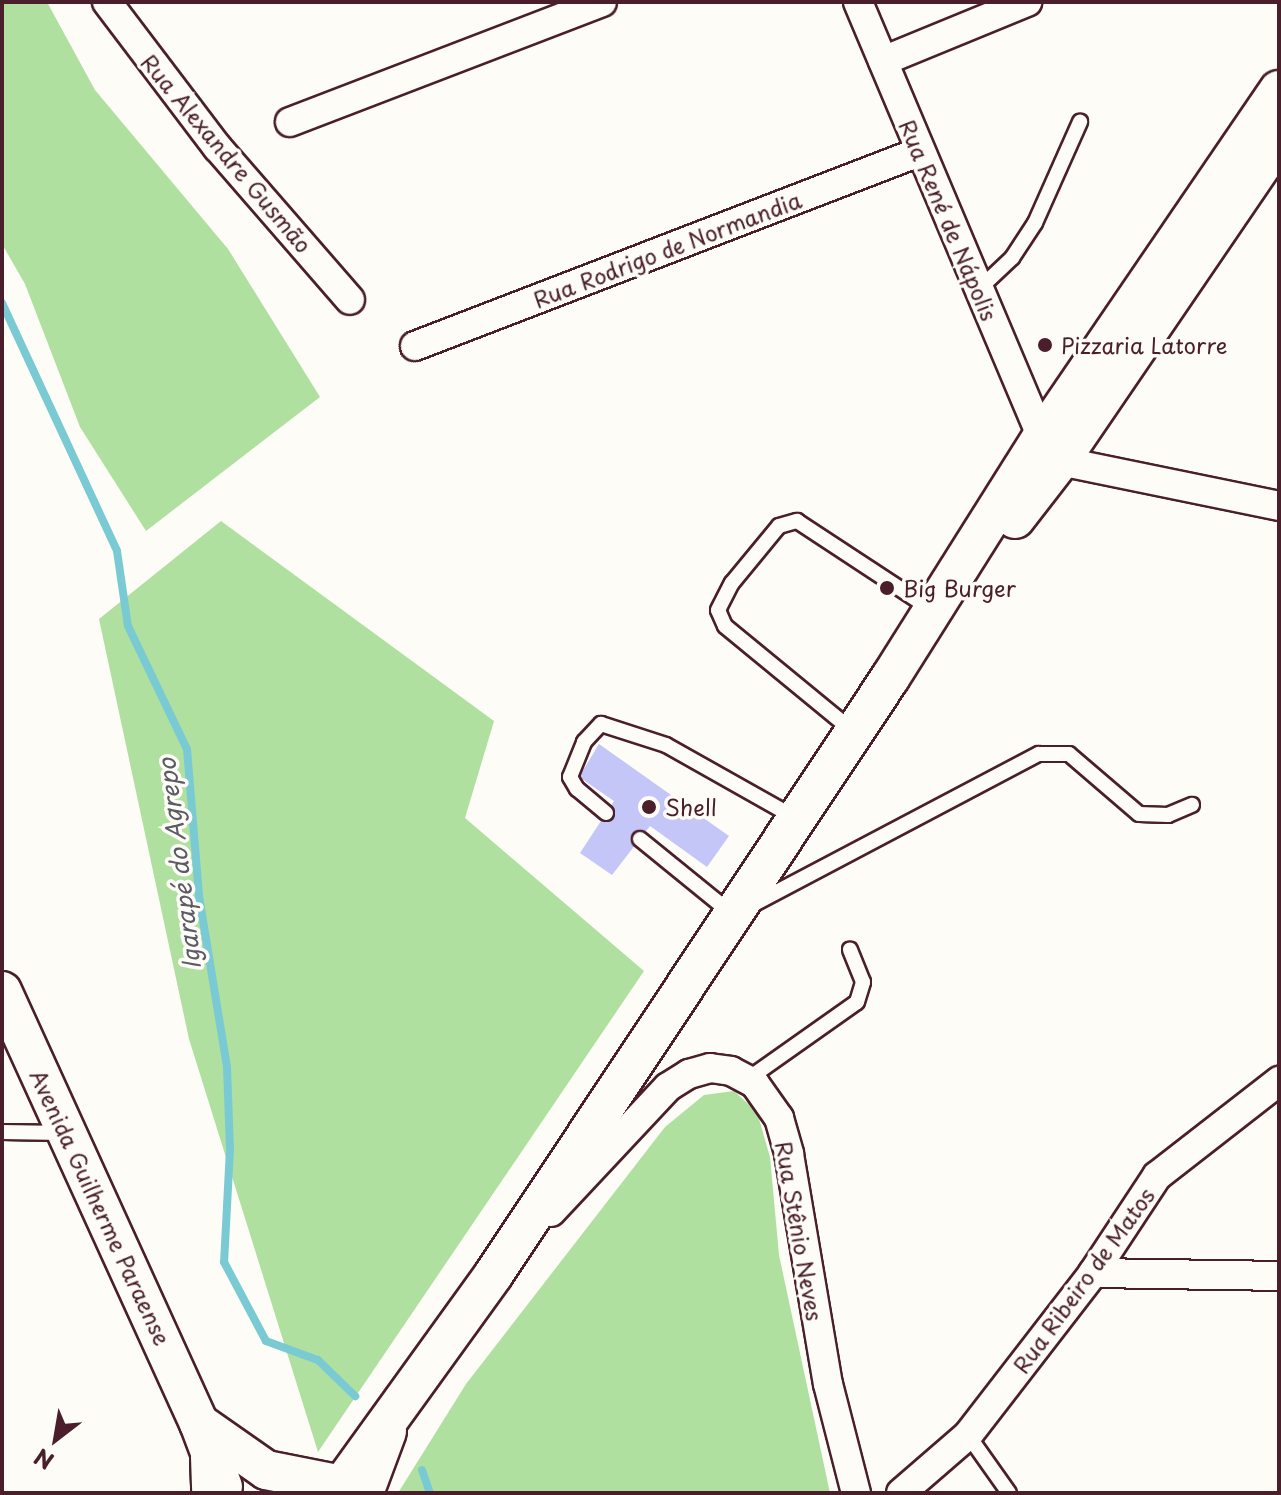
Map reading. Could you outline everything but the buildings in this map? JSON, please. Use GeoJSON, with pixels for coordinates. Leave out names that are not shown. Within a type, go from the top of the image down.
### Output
{"type":"FeatureCollection","features":[{"type":"Feature","properties":{"kind":"main road"},"geometry":{"type":"LineString","coordinates":[[890,678],[1051,449],[1279,90]]}},
{"type":"Feature","properties":{"kind":"main road"},"geometry":{"type":"LineString","coordinates":[[347,1490],[733,915],[794,817],[855,732],[933,610],[1279,140]]}},
{"type":"Feature","properties":{"kind":"main road","name":"Avenida Guilherme Paraense"},"geometry":{"type":"LineString","coordinates":[[2,991],[213,1466],[266,1470],[347,1490]]}},
{"type":"Feature","properties":{"kind":"street","name":"Rua Alexandre Gusmão"},"geometry":{"type":"LineString","coordinates":[[107,2],[218,148],[350,300]]}},
{"type":"Feature","properties":{"kind":"street"},"geometry":{"type":"LineString","coordinates":[[290,122],[602,2]]}},
{"type":"Feature","properties":{"kind":"street","name":"Rua René de Nápolis"},"geometry":{"type":"LineString","coordinates":[[858,2],[978,290],[1051,449]]}},
{"type":"Feature","properties":{"kind":"street"},"geometry":{"type":"LineString","coordinates":[[883,61],[1027,2]]}},
{"type":"Feature","properties":{"kind":"street","name":"Rua Rodrigo de Normandia"},"geometry":{"type":"LineString","coordinates":[[415,346],[919,152]]}},
{"type":"Feature","properties":{"kind":"street"},"geometry":{"type":"LineString","coordinates":[[1051,449],[1279,506]]}},
{"type":"Feature","properties":{"kind":"street"},"geometry":{"type":"LineString","coordinates":[[494,1274],[668,1087],[710,1068],[748,1079]]}},
{"type":"Feature","properties":{"kind":"street","name":"Rua Stênio Neves"},"geometry":{"type":"LineString","coordinates":[[748,1079],[779,1118],[789,1154],[828,1384],[856,1493]]}},
{"type":"Feature","properties":{"kind":"street","name":"Rua Ribeiro de Matos"},"geometry":{"type":"LineString","coordinates":[[901,1493],[968,1435],[1093,1273],[1157,1176],[1279,1081]]}},
{"type":"Feature","properties":{"kind":"street"},"geometry":{"type":"LineString","coordinates":[[1093,1273],[1279,1276]]}},
{"type":"Feature","properties":{"kind":"lane"},"geometry":{"type":"LineString","coordinates":[[978,290],[1012,258],[1035,223],[1080,122]]}},
{"type":"Feature","properties":{"kind":"lane"},"geometry":{"type":"LineString","coordinates":[[855,732],[725,626],[718,610],[732,583],[779,526],[797,521],[933,610]]}},
{"type":"Feature","properties":{"kind":"lane"},"geometry":{"type":"LineString","coordinates":[[606,813],[577,789],[570,777],[584,742],[601,724],[666,745],[794,817]]}},
{"type":"Feature","properties":{"kind":"lane"},"geometry":{"type":"LineString","coordinates":[[640,839],[733,915],[1039,754],[1069,754],[1139,814],[1168,815],[1192,805]]}},
{"type":"Feature","properties":{"kind":"lane"},"geometry":{"type":"LineString","coordinates":[[748,1079],[857,1002],[863,982],[850,950]]}},
{"type":"Feature","properties":{"kind":"lane"},"geometry":{"type":"LineString","coordinates":[[2,1132],[67,1133]]}},
{"type":"Feature","properties":{"kind":"lane"},"geometry":{"type":"LineString","coordinates":[[968,1435],[1009,1493]]}},
{"type":"Feature","properties":{"kind":"green space"},"geometry":{"type":"Polygon","coordinates":[[[2,2],[47,2],[95,90],[228,249],[320,397],[146,531],[80,427],[25,284],[2,244],[2,2]]]}},
{"type":"Feature","properties":{"kind":"green space"},"geometry":{"type":"Polygon","coordinates":[[[221,521],[494,721],[465,818],[644,971],[318,1452],[189,1039],[99,619],[221,521]]]}},
{"type":"Feature","properties":{"kind":"green space"},"geometry":{"type":"Polygon","coordinates":[[[734,1091],[757,1112],[770,1157],[779,1255],[830,1493],[398,1493],[466,1384],[665,1127],[704,1095],[734,1091]]]}},
{"type":"Feature","properties":{"kind":"waterway","name":"Igarapé do Agrepo"},"geometry":{"type":"LineString","coordinates":[[2,303],[117,551],[128,626],[187,749],[199,896],[227,1067],[230,1149],[224,1262],[266,1341],[318,1360],[355,1396]]}},
{"type":"Feature","properties":{"kind":"waterway","name":"Igarapé do Agrepo"},"geometry":{"type":"LineString","coordinates":[[422,1470],[430,1493]]}},
{"type":"Feature","properties":{"kind":"place","name":"Pizzaria Latorre"},"geometry":{"type":"Point","coordinates":[1045,345]}},
{"type":"Feature","properties":{"kind":"place","name":"Big Burger"},"geometry":{"type":"Point","coordinates":[887,588]}},
{"type":"Feature","properties":{"kind":"place","name":"Shell"},"geometry":{"type":"Point","coordinates":[649,807]}}]}
